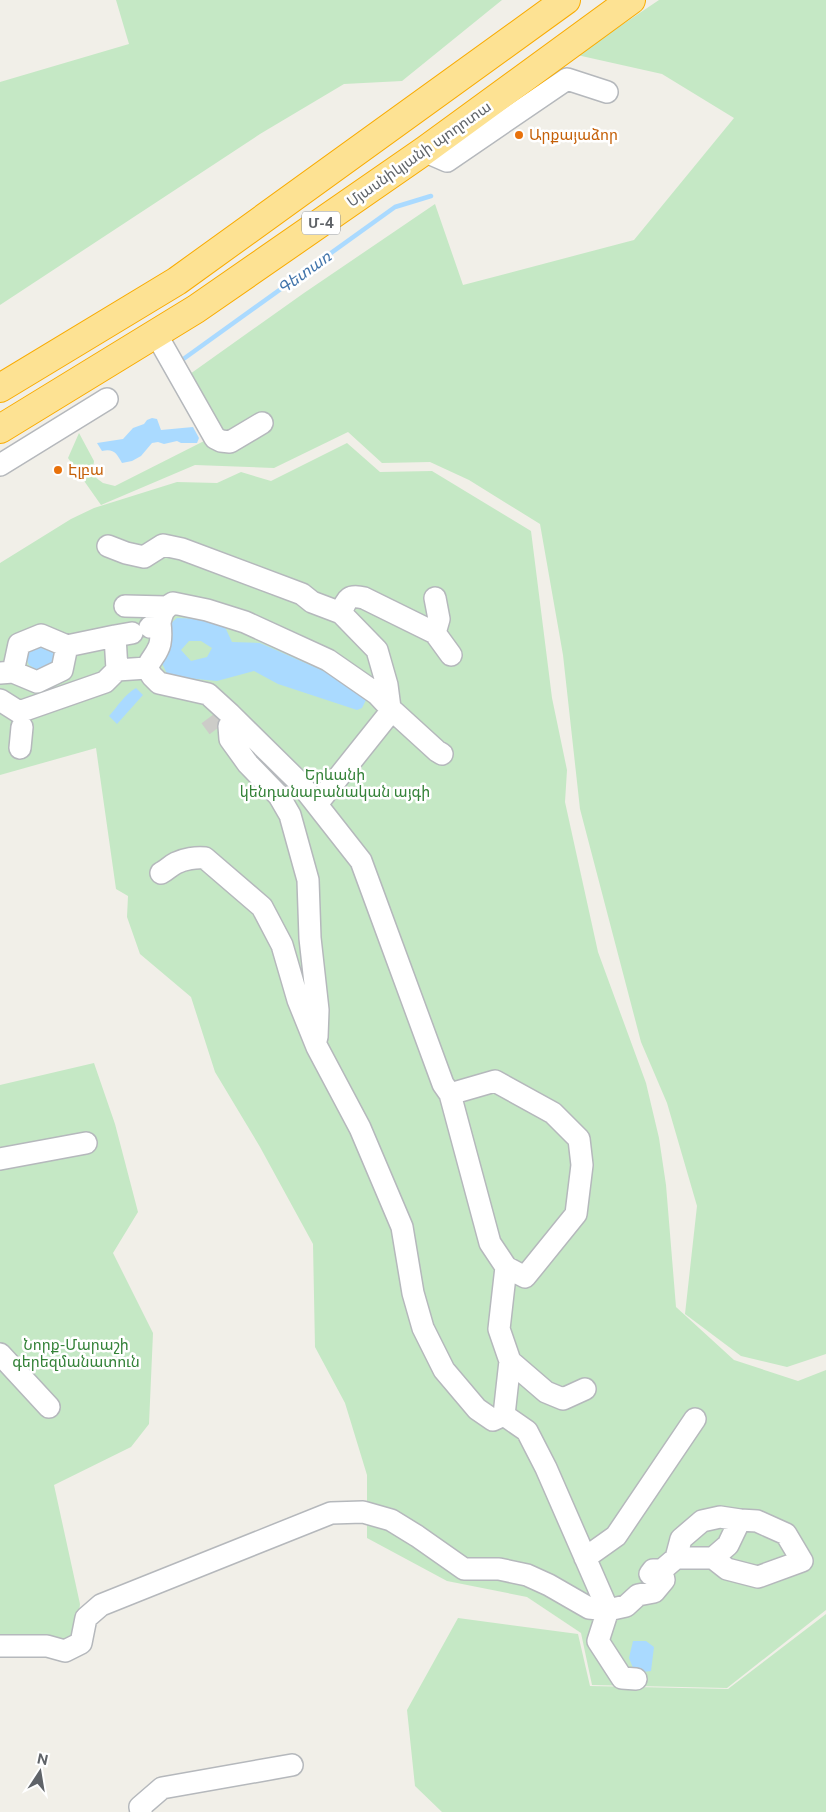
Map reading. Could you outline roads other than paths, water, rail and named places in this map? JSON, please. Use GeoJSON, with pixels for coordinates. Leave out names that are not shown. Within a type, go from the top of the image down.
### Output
{"type":"FeatureCollection","features":[{"type":"Feature","properties":{"kind":"highway","name":"Մ-4"},"geometry":{"type":"LineString","coordinates":[[0,388],[177,281],[566,0]]}},
{"type":"Feature","properties":{"kind":"highway","name":"Մյասնիկյանի պողոտա"},"geometry":{"type":"LineString","coordinates":[[0,429],[196,309],[424,151],[631,0]]}},
{"type":"Feature","properties":{"kind":"street"},"geometry":{"type":"LineString","coordinates":[[424,151],[447,161],[567,78],[607,92]]}},
{"type":"Feature","properties":{"kind":"street"},"geometry":{"type":"LineString","coordinates":[[156,334],[215,438],[230,442],[262,423]]}},
{"type":"Feature","properties":{"kind":"street"},"geometry":{"type":"LineString","coordinates":[[0,465],[107,399]]}},
{"type":"Feature","properties":{"kind":"street"},"geometry":{"type":"LineString","coordinates":[[108,546],[144,557],[163,545],[182,549],[302,594],[312,602],[341,613],[377,650],[387,685],[391,709],[317,804]]}},
{"type":"Feature","properties":{"kind":"street"},"geometry":{"type":"LineString","coordinates":[[341,613],[348,598],[354,596],[364,598],[435,633],[451,655]]}},
{"type":"Feature","properties":{"kind":"street"},"geometry":{"type":"LineString","coordinates":[[435,598],[439,619],[435,633]]}},
{"type":"Feature","properties":{"kind":"street"},"geometry":{"type":"LineString","coordinates":[[116,674],[145,625],[173,602],[207,610],[253,626],[328,660],[377,694],[391,709],[442,754]]}},
{"type":"Feature","properties":{"kind":"street"},"geometry":{"type":"LineString","coordinates":[[125,606],[161,640],[159,649],[150,660],[149,672],[159,683],[208,694],[299,782],[361,861],[443,1084],[450,1094],[490,1243],[506,1267],[525,1277],[576,1214],[582,1165],[578,1139],[553,1113],[495,1082],[450,1094]]}},
{"type":"Feature","properties":{"kind":"street"},"geometry":{"type":"LineString","coordinates":[[67,646],[62,670],[36,682],[7,672],[19,644],[41,635],[67,646],[145,625]]}},
{"type":"Feature","properties":{"kind":"street"},"geometry":{"type":"LineString","coordinates":[[0,700],[22,729],[116,674],[149,672]]}},
{"type":"Feature","properties":{"kind":"street"},"geometry":{"type":"LineString","coordinates":[[50,675],[63,704]]}},
{"type":"Feature","properties":{"kind":"street"},"geometry":{"type":"LineString","coordinates":[[299,782],[226,731],[248,764],[279,796],[290,815],[308,880],[310,938],[318,1010],[317,1047]]}},
{"type":"Feature","properties":{"kind":"street"},"geometry":{"type":"LineString","coordinates":[[161,873],[168,870],[175,863],[198,857],[205,858],[262,907],[282,945],[298,1000],[317,1047],[360,1128],[402,1227],[413,1293],[423,1328],[444,1370],[476,1409],[493,1420],[504,1415]]}},
{"type":"Feature","properties":{"kind":"street"},"geometry":{"type":"LineString","coordinates":[[0,1158],[86,1143]]}},
{"type":"Feature","properties":{"kind":"street"},"geometry":{"type":"LineString","coordinates":[[504,1415],[510,1360],[499,1329],[506,1267]]}},
{"type":"Feature","properties":{"kind":"street"},"geometry":{"type":"LineString","coordinates":[[0,1354],[49,1407]]}},
{"type":"Feature","properties":{"kind":"street"},"geometry":{"type":"LineString","coordinates":[[510,1360],[546,1392],[563,1400],[585,1389]]}},
{"type":"Feature","properties":{"kind":"street"},"geometry":{"type":"LineString","coordinates":[[504,1415],[527,1431],[546,1468],[608,1610],[598,1641],[622,1678],[636,1679]]}},
{"type":"Feature","properties":{"kind":"street"},"geometry":{"type":"LineString","coordinates":[[585,1558],[616,1536],[695,1418]]}},
{"type":"Feature","properties":{"kind":"street"},"geometry":{"type":"LineString","coordinates":[[0,1646],[47,1646],[65,1651],[81,1643],[86,1618],[101,1605],[331,1513],[363,1512],[392,1520],[464,1569],[499,1569],[526,1575],[549,1585],[589,1608],[608,1610],[626,1606],[638,1595],[654,1592],[664,1580],[669,1564],[681,1539],[702,1521],[720,1517],[758,1521],[786,1534],[802,1561],[758,1578],[727,1569],[713,1558]]}},
{"type":"Feature","properties":{"kind":"street"},"geometry":{"type":"LineString","coordinates":[[669,1564],[713,1558],[728,1545],[740,1520]]}},
{"type":"Feature","properties":{"kind":"street"},"geometry":{"type":"LineString","coordinates":[[141,1812],[140,1807],[162,1788],[292,1765]]}},
{"type":"Feature","properties":{"kind":"water"},"geometry":{"type":"Polygon","coordinates":[[[152,418],[157,419],[161,430],[193,427],[199,438],[197,443],[181,443],[177,441],[164,444],[152,443],[141,456],[132,461],[122,463],[115,452],[109,450],[102,451],[97,443],[123,439],[133,428],[144,424],[152,418]]]}},
{"type":"Feature","properties":{"kind":"water"},"geometry":{"type":"Polygon","coordinates":[[[177,618],[189,619],[225,627],[232,642],[260,643],[326,672],[366,700],[362,708],[357,710],[278,684],[254,671],[217,681],[176,677],[170,680],[160,659],[165,636],[173,621],[177,618]],[[189,641],[181,650],[191,661],[207,657],[212,648],[201,641],[189,641]]]}},
{"type":"Feature","properties":{"kind":"water"},"geometry":{"type":"Polygon","coordinates":[[[31,644],[52,648],[54,657],[50,666],[37,670],[29,665],[25,656],[31,644]]]}},
{"type":"Feature","properties":{"kind":"water"},"geometry":{"type":"Polygon","coordinates":[[[136,688],[143,695],[117,724],[109,716],[125,697],[136,688]]]}},
{"type":"Feature","properties":{"kind":"water"},"geometry":{"type":"Polygon","coordinates":[[[633,1641],[646,1641],[654,1647],[651,1671],[635,1673],[629,1658],[633,1641]]]}},
{"type":"Feature","properties":{"kind":"waterway","name":"Գետառ"},"geometry":{"type":"LineString","coordinates":[[182,360],[395,207],[431,196]]}},
{"type":"Feature","properties":{"kind":"tunnel"},"geometry":{"type":"LineString","coordinates":[[210,717],[218,728]]}},
{"type":"Feature","properties":{"kind":"place","name":"Արքայաձոր"},"geometry":{"type":"Point","coordinates":[519,135]}},
{"type":"Feature","properties":{"kind":"place","name":"Էլբա"},"geometry":{"type":"Point","coordinates":[58,470]}},
{"type":"Feature","properties":{"kind":"park label","name":"Երևանի կենդանաբանական այգի"},"geometry":{"type":"Point","coordinates":[335,784]}},
{"type":"Feature","properties":{"kind":"park label","name":"Նորք-Մարաշի գերեզմանատուն"},"geometry":{"type":"Point","coordinates":[76,1354]}}]}
